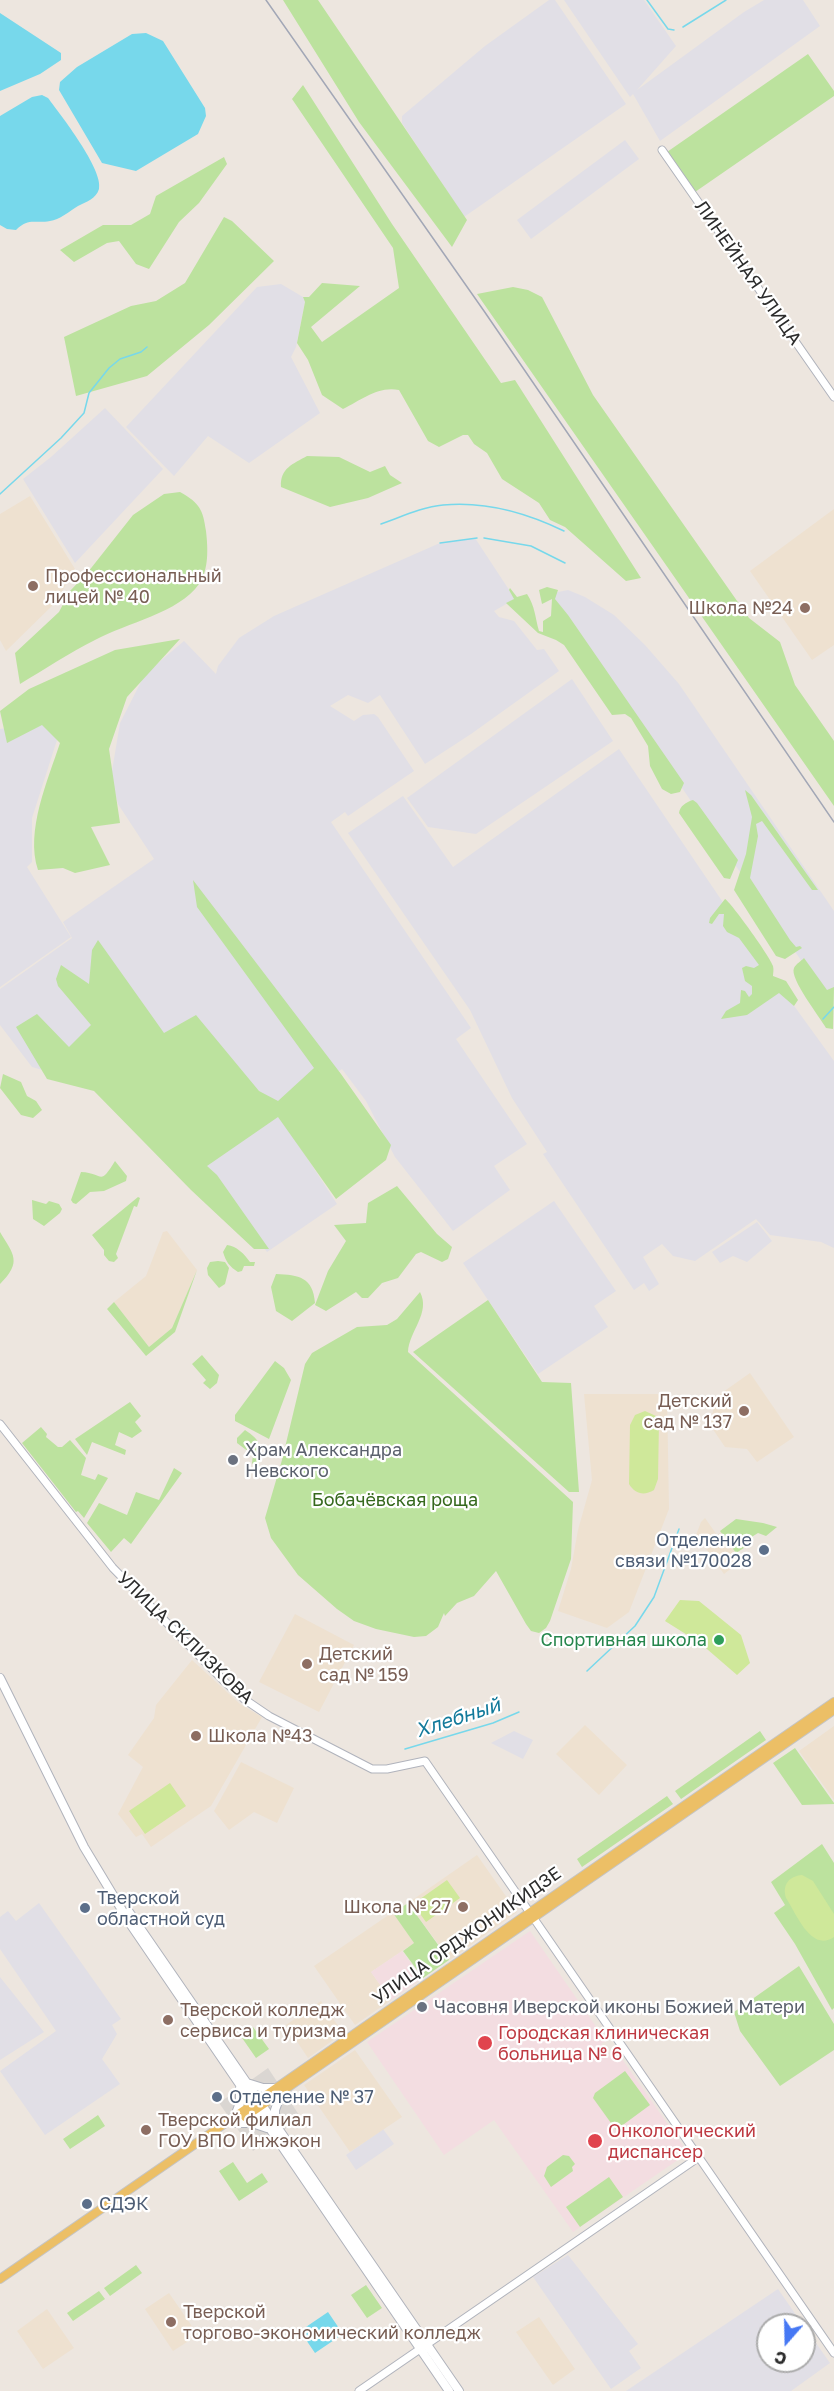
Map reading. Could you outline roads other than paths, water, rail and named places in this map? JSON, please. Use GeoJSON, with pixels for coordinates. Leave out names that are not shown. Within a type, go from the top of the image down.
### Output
{"type":"FeatureCollection","features":[{"type":"Feature","properties":{"kind":"main road"},"geometry":{"type":"LineString","coordinates":[[0,1678],[84,1847],[106,1883],[166,1978],[243,2084],[423,2347],[449,2391]]}},
{"type":"Feature","properties":{"kind":"main road","name":"УЛИЦА ОРДЖОНИКИДЗЕ"},"geometry":{"type":"LineString","coordinates":[[0,2286],[767,1752],[834,1702]]}},
{"type":"Feature","properties":{"kind":"main road","name":"УЛИЦА ОРДЖОНИКИДЗЕ"},"geometry":{"type":"LineString","coordinates":[[767,1752],[834,1710]]}},
{"type":"Feature","properties":{"kind":"main road"},"geometry":{"type":"LineString","coordinates":[[243,2084],[280,2090],[275,2106],[273,2128]]}},
{"type":"Feature","properties":{"kind":"main road"},"geometry":{"type":"LineString","coordinates":[[243,2084],[235,2121],[256,2123],[273,2128]]}},
{"type":"Feature","properties":{"kind":"main road","name":"УЛИЦА ОРДЖОНИКИДЗЕ"},"geometry":{"type":"LineString","coordinates":[[0,2279],[235,2121]]}},
{"type":"Feature","properties":{"kind":"main road"},"geometry":{"type":"LineString","coordinates":[[423,2347],[459,2391]]}},
{"type":"Feature","properties":{"kind":"street","name":"ЛИНЕЙНАЯ УЛИЦА"},"geometry":{"type":"LineString","coordinates":[[662,150],[834,397]]}},
{"type":"Feature","properties":{"kind":"street","name":"УЛИЦА СКЛИЗКОВА"},"geometry":{"type":"LineString","coordinates":[[0,1424],[113,1568],[244,1699],[276,1720],[372,1769],[381,1770],[424,1761],[834,2353]]}},
{"type":"Feature","properties":{"kind":"street"},"geometry":{"type":"LineString","coordinates":[[359,2391],[699,2157]]}},
{"type":"Feature","properties":{"kind":"water"},"geometry":{"type":"Polygon","coordinates":[[[0,13],[61,53],[61,60],[40,74],[0,91],[0,13]]]}},
{"type":"Feature","properties":{"kind":"water"},"geometry":{"type":"Polygon","coordinates":[[[146,33],[163,41],[205,108],[206,116],[198,134],[136,171],[102,163],[59,90],[60,82],[77,67],[132,34],[146,33]]]}},
{"type":"Feature","properties":{"kind":"water"},"geometry":{"type":"Polygon","coordinates":[[[42,95],[48,98],[88,156],[99,180],[99,189],[90,200],[57,219],[28,222],[16,230],[7,229],[0,225],[0,116],[32,97],[42,95]]]}},
{"type":"Feature","properties":{"kind":"water"},"geometry":{"type":"Polygon","coordinates":[[[328,2312],[343,2334],[315,2353],[300,2331],[328,2312]]]}},
{"type":"Feature","properties":{"kind":"waterway"},"geometry":{"type":"LineString","coordinates":[[647,0],[668,29],[674,30]]}},
{"type":"Feature","properties":{"kind":"waterway"},"geometry":{"type":"LineString","coordinates":[[683,27],[726,0]]}},
{"type":"Feature","properties":{"kind":"waterway"},"geometry":{"type":"LineString","coordinates":[[0,494],[61,438],[84,413],[89,393],[109,368],[120,359],[141,352],[147,347]]}},
{"type":"Feature","properties":{"kind":"waterway"},"geometry":{"type":"LineString","coordinates":[[381,524],[427,508],[459,504],[490,507],[521,514],[564,531]]}},
{"type":"Feature","properties":{"kind":"waterway"},"geometry":{"type":"LineString","coordinates":[[440,543],[477,538]]}},
{"type":"Feature","properties":{"kind":"waterway"},"geometry":{"type":"LineString","coordinates":[[484,538],[531,546],[565,563]]}},
{"type":"Feature","properties":{"kind":"waterway","name":"Хлебный"},"geometry":{"type":"LineString","coordinates":[[823,1019],[834,1007]]}},
{"type":"Feature","properties":{"kind":"waterway","name":"Хлебный"},"geometry":{"type":"LineString","coordinates":[[587,1671],[635,1626],[654,1597],[679,1529]]}},
{"type":"Feature","properties":{"kind":"waterway","name":"Хлебный"},"geometry":{"type":"LineString","coordinates":[[180,1623],[203,1648]]}},
{"type":"Feature","properties":{"kind":"waterway","name":"Хлебный"},"geometry":{"type":"LineString","coordinates":[[405,1749],[493,1723],[519,1712]]}},
{"type":"Feature","properties":{"kind":"railway"},"geometry":{"type":"LineString","coordinates":[[266,0],[484,311],[834,822]]}},
{"type":"Feature","properties":{"kind":"place","name":"Профессиональный лицей № 40"},"geometry":{"type":"Point","coordinates":[33,586]}},
{"type":"Feature","properties":{"kind":"place","name":"Школа №24"},"geometry":{"type":"Point","coordinates":[805,608]}},
{"type":"Feature","properties":{"kind":"place","name":"Детский сад № 137"},"geometry":{"type":"Point","coordinates":[744,1411]}},
{"type":"Feature","properties":{"kind":"place","name":"Храм Александра Невского"},"geometry":{"type":"Point","coordinates":[233,1460]}},
{"type":"Feature","properties":{"kind":"place","name":"Отделение связи №170028"},"geometry":{"type":"Point","coordinates":[764,1550]}},
{"type":"Feature","properties":{"kind":"place","name":"Спортивная школа"},"geometry":{"type":"Point","coordinates":[719,1640]}},
{"type":"Feature","properties":{"kind":"place","name":"Детский сад № 159"},"geometry":{"type":"Point","coordinates":[307,1664]}},
{"type":"Feature","properties":{"kind":"place","name":"Школа №43"},"geometry":{"type":"Point","coordinates":[196,1736]}},
{"type":"Feature","properties":{"kind":"place","name":"Школа № 27"},"geometry":{"type":"Point","coordinates":[463,1907]}},
{"type":"Feature","properties":{"kind":"place","name":"Тверской областной суд"},"geometry":{"type":"Point","coordinates":[85,1908]}},
{"type":"Feature","properties":{"kind":"place","name":"Часовня Иверской иконы Божией Матери"},"geometry":{"type":"Point","coordinates":[422,2007]}},
{"type":"Feature","properties":{"kind":"place","name":"Тверской колледж сервиса и туризма"},"geometry":{"type":"Point","coordinates":[168,2020]}},
{"type":"Feature","properties":{"kind":"place","name":"Городская клиническая больница № 6"},"geometry":{"type":"Point","coordinates":[485,2043]}},
{"type":"Feature","properties":{"kind":"place","name":"Отделение № 37"},"geometry":{"type":"Point","coordinates":[217,2097]}},
{"type":"Feature","properties":{"kind":"place","name":"Тверской филиал ГОУ ВПО Инжэкон"},"geometry":{"type":"Point","coordinates":[146,2130]}},
{"type":"Feature","properties":{"kind":"place","name":"Онкологический диспансер"},"geometry":{"type":"Point","coordinates":[595,2141]}},
{"type":"Feature","properties":{"kind":"place","name":"СДЭК"},"geometry":{"type":"Point","coordinates":[87,2204]}},
{"type":"Feature","properties":{"kind":"place","name":"Тверской торгово-экономический колледж"},"geometry":{"type":"Point","coordinates":[171,2322]}},
{"type":"Feature","properties":{"kind":"park label","name":"Бобачёвская роща"},"geometry":{"type":"Point","coordinates":[395,1500]}}]}
